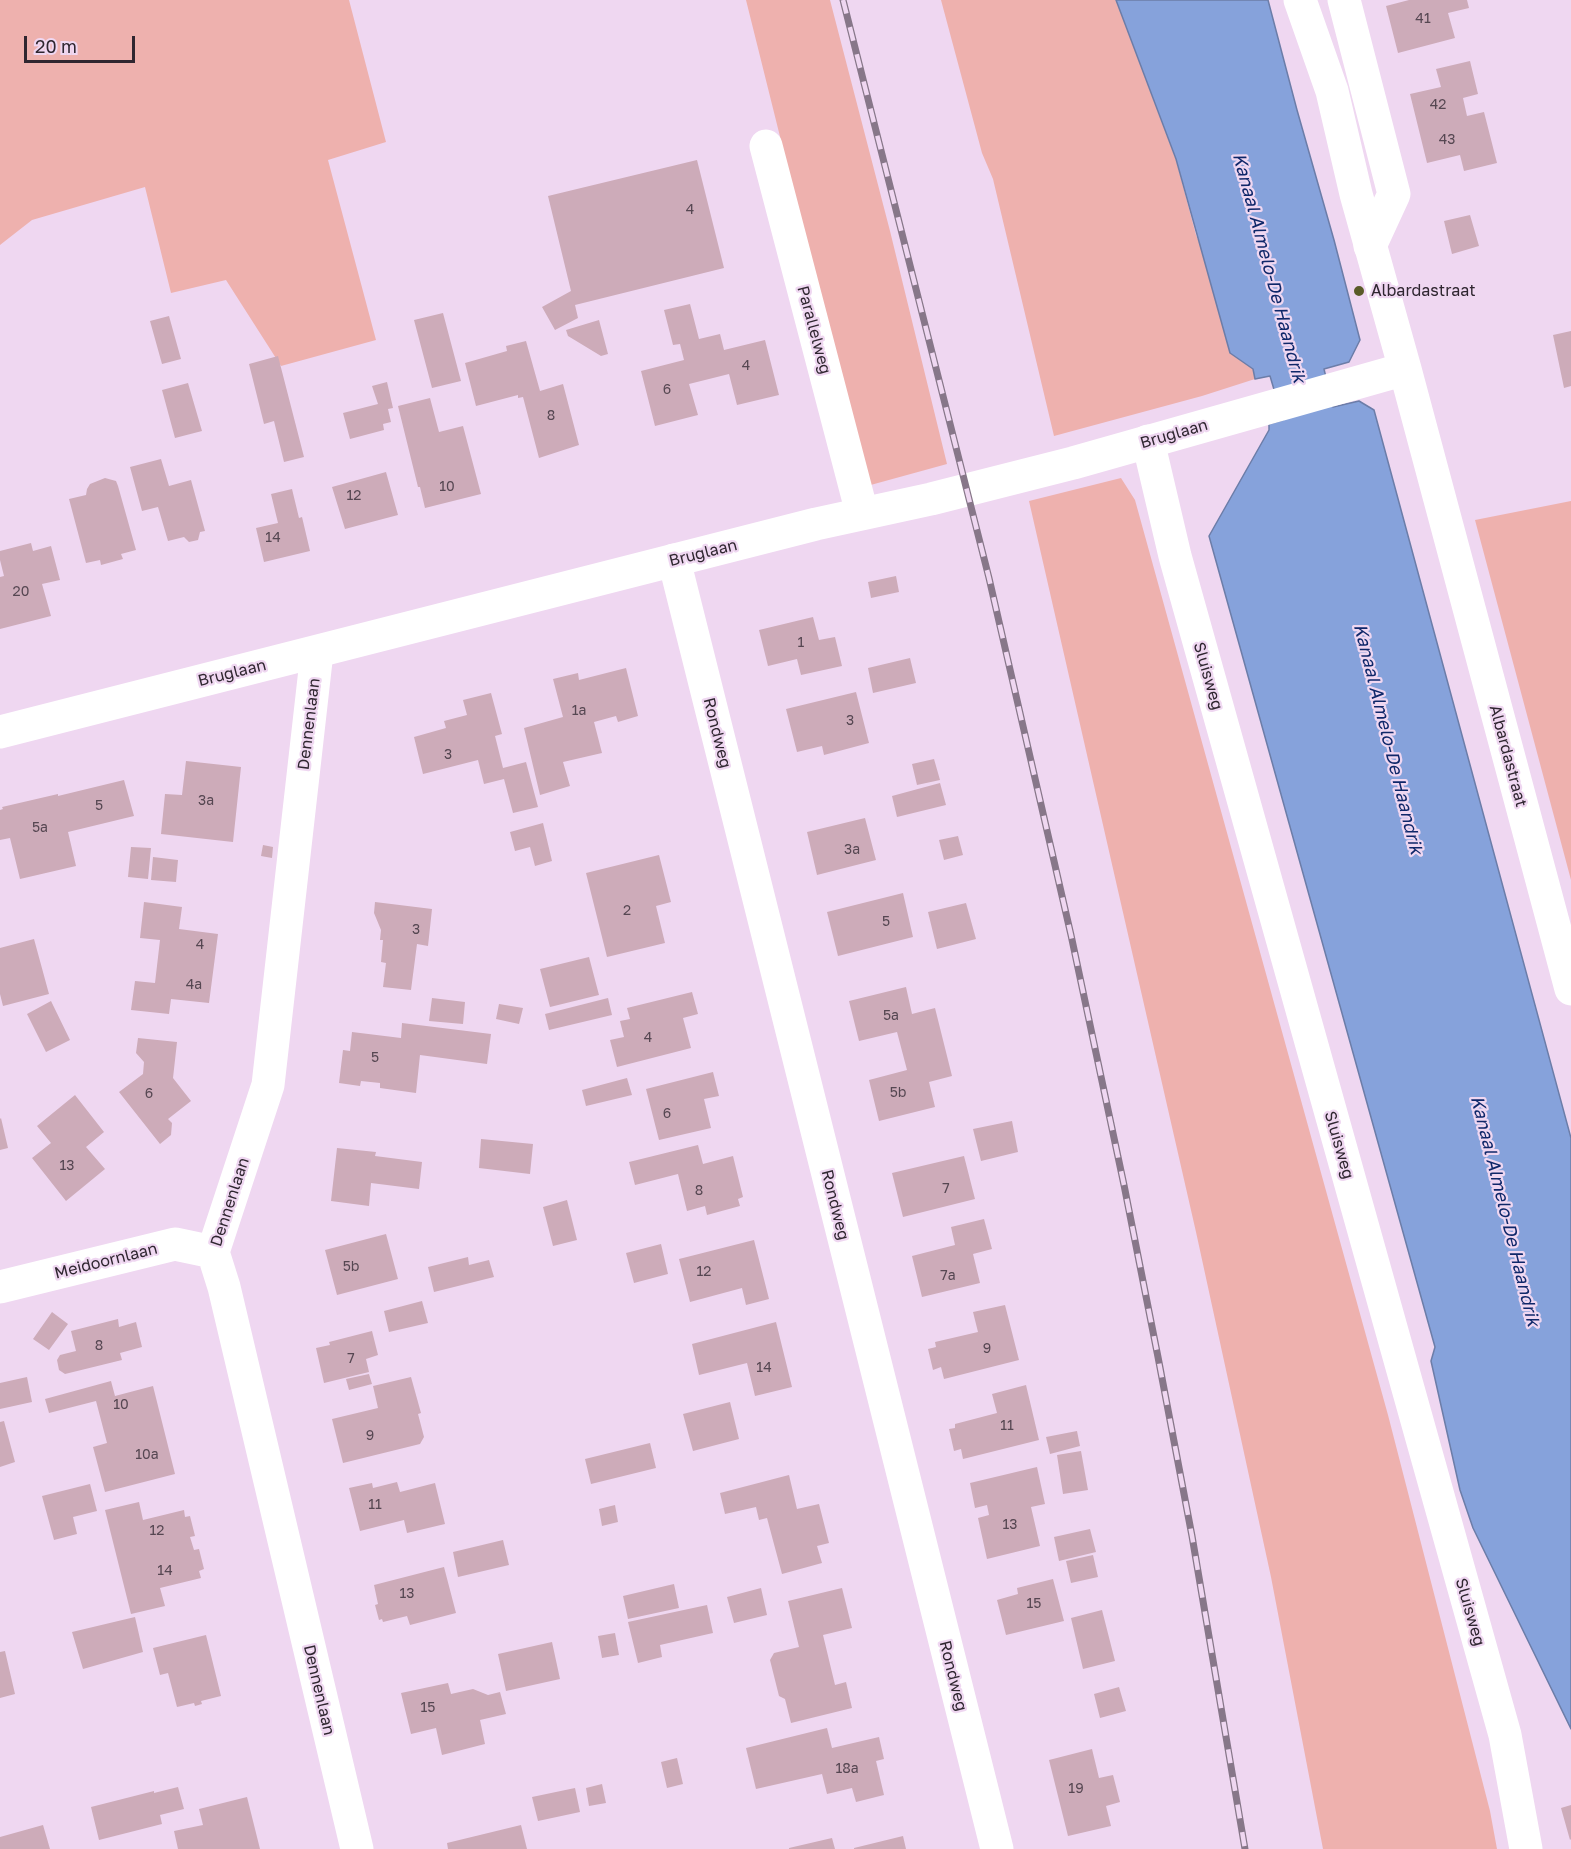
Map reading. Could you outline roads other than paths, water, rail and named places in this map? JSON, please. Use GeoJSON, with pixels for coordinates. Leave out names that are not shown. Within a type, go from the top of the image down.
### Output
{"type":"FeatureCollection","features":[{"type":"Feature","properties":{"kind":"street","name":"Albardastraat"},"geometry":{"type":"LineString","coordinates":[[1300,0],[1332,91],[1356,194],[1571,989]]}},
{"type":"Feature","properties":{"kind":"street"},"geometry":{"type":"LineString","coordinates":[[1344,0],[1394,194],[1370,246]]}},
{"type":"Feature","properties":{"kind":"street","name":"Parallelweg"},"geometry":{"type":"LineString","coordinates":[[766,146],[862,513]]}},
{"type":"Feature","properties":{"kind":"street","name":"Bruglaan"},"geometry":{"type":"LineString","coordinates":[[0,732],[674,560],[1073,463],[1405,369]]}},
{"type":"Feature","properties":{"kind":"street","name":"Sluisweg"},"geometry":{"type":"LineString","coordinates":[[1148,441],[1175,556],[1505,1735],[1526,1849]]}},
{"type":"Feature","properties":{"kind":"street","name":"Rondweg"},"geometry":{"type":"LineString","coordinates":[[674,560],[997,1849]]}},
{"type":"Feature","properties":{"kind":"street","name":"Dennenlaan"},"geometry":{"type":"LineString","coordinates":[[317,652],[268,1085],[213,1252],[224,1287],[357,1849]]}},
{"type":"Feature","properties":{"kind":"street","name":"Meidoornlaan"},"geometry":{"type":"LineString","coordinates":[[0,1287],[175,1244],[213,1252]]}},
{"type":"Feature","properties":{"kind":"water","name":"Kanaal Almelo-De Haandrik"},"geometry":{"type":"Polygon","coordinates":[[[1116,0],[1268,0],[1360,340],[1349,362],[1324,369],[1333,407],[1359,401],[1374,410],[1571,1138],[1571,1729],[1473,1528],[1460,1490],[1431,1361],[1435,1347],[1209,536],[1269,430],[1269,424],[1283,420],[1270,376],[1255,379],[1253,369],[1230,353],[1176,159],[1116,0]]]}},
{"type":"Feature","properties":{"kind":"railway"},"geometry":{"type":"LineString","coordinates":[[843,0],[989,578],[1071,935],[1158,1357],[1192,1536],[1245,1849]]}},
{"type":"Feature","properties":{"kind":"place","name":"Albardastraat"},"geometry":{"type":"Point","coordinates":[1359,291]}}]}
